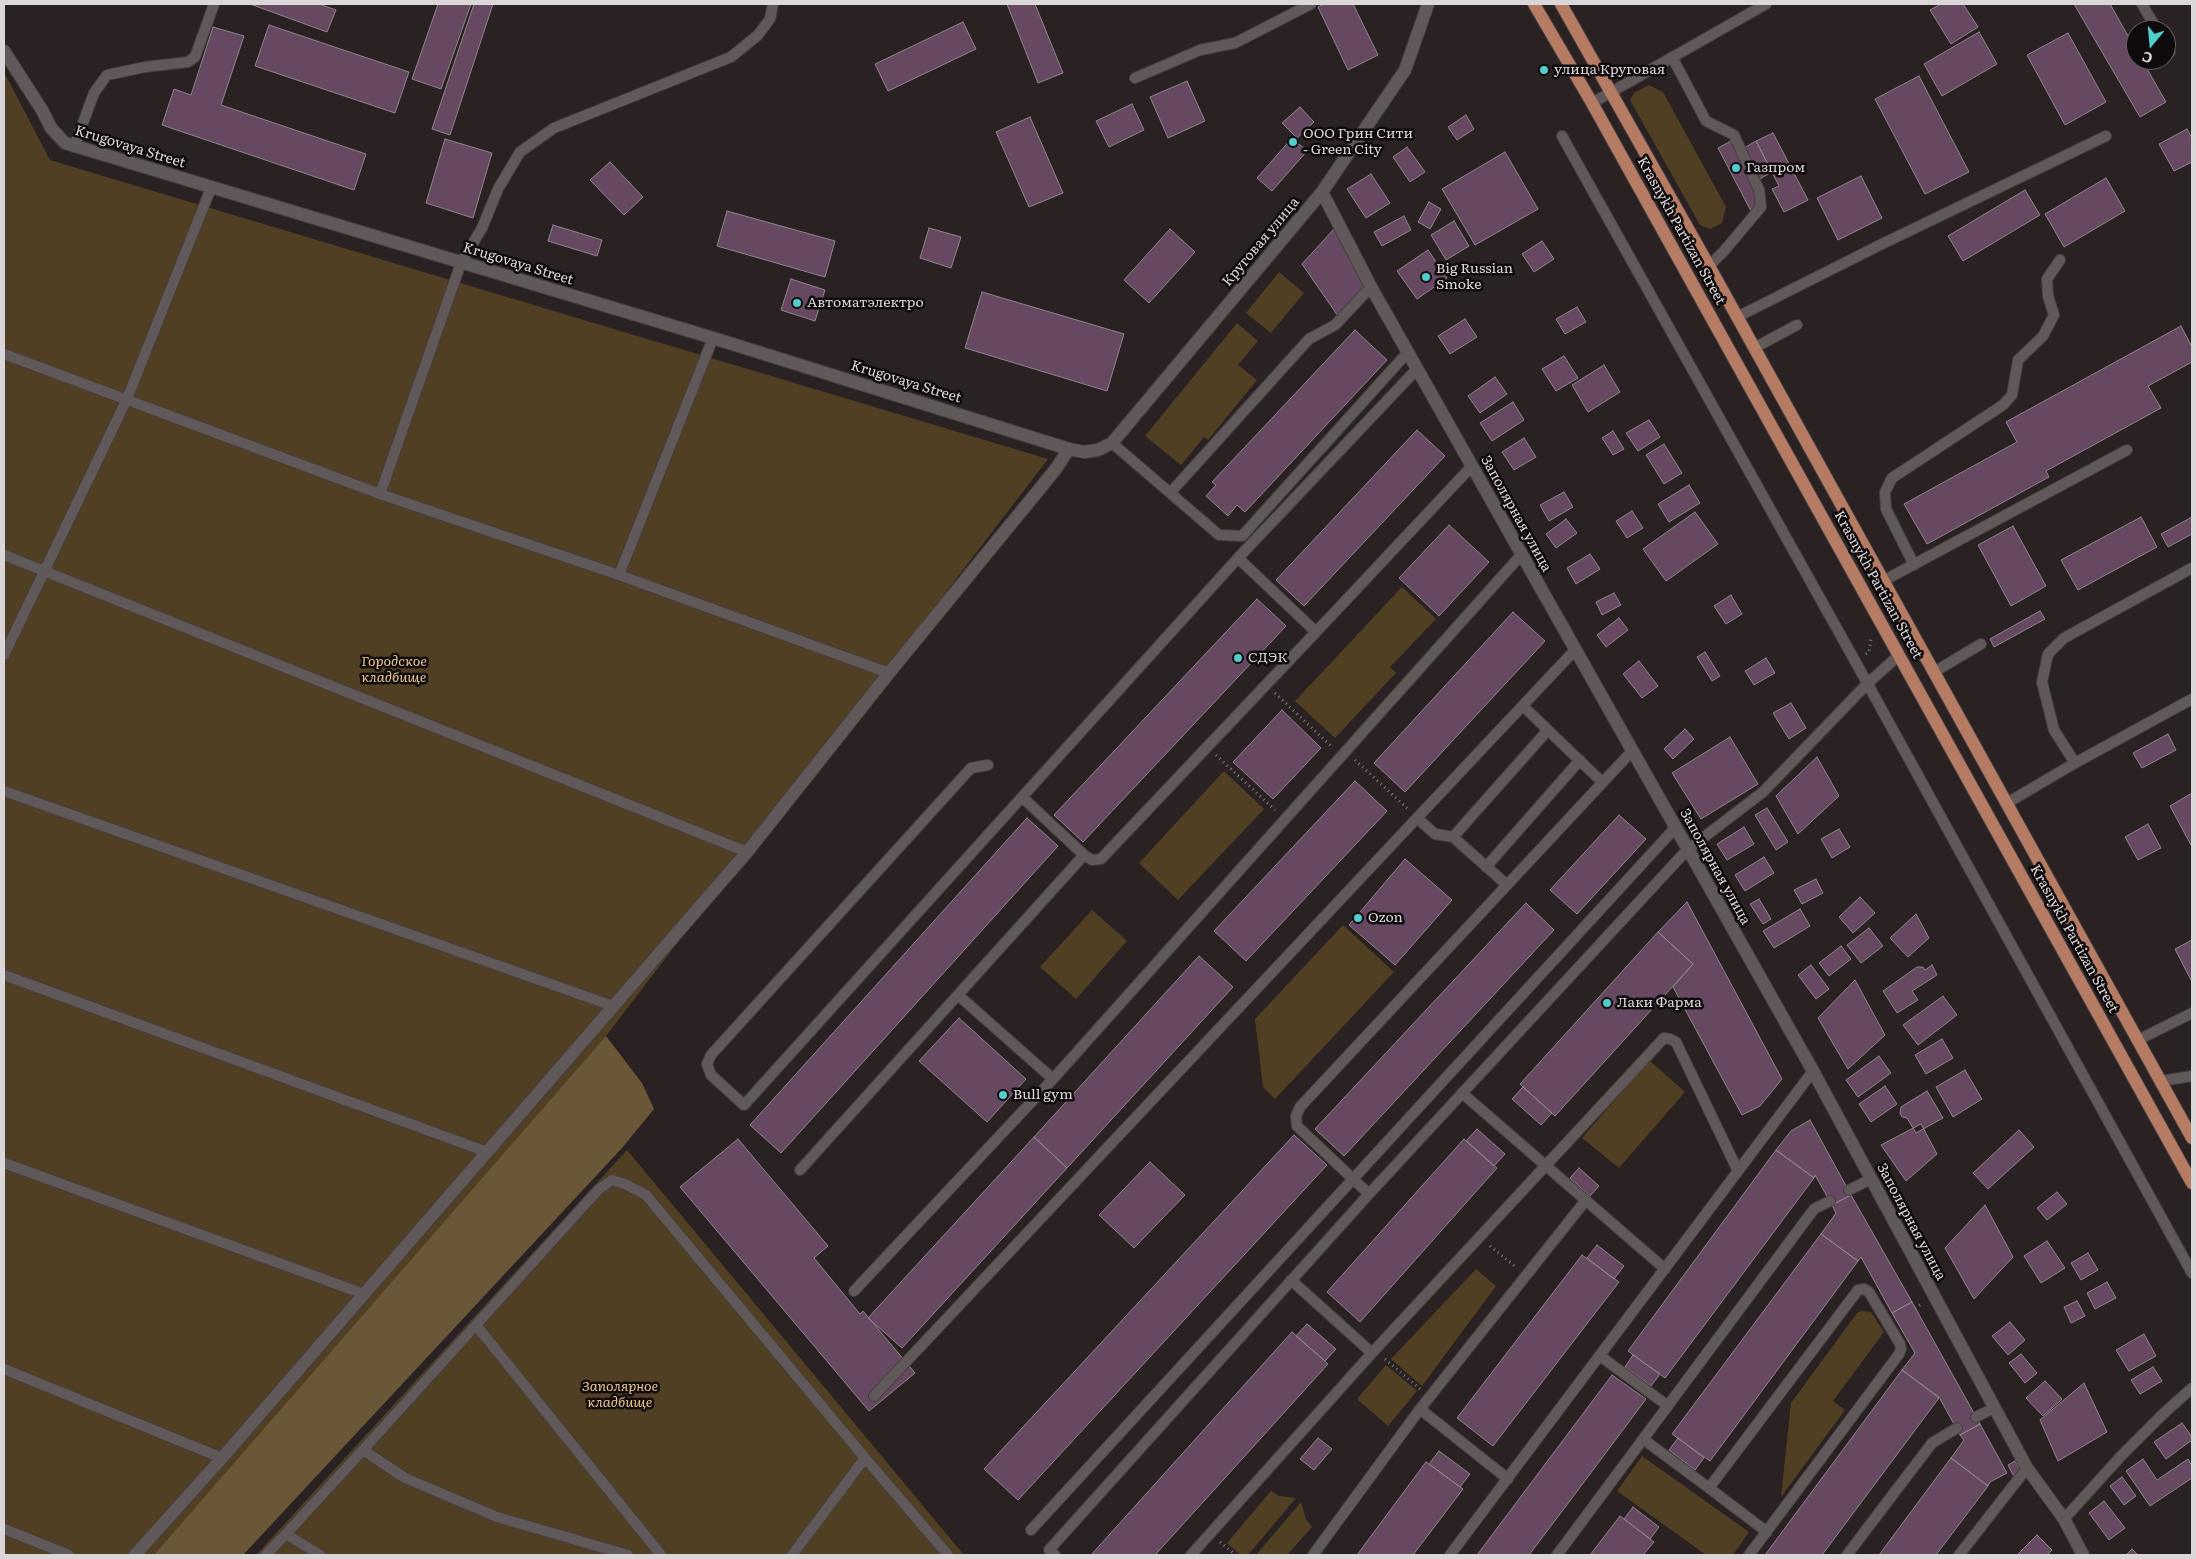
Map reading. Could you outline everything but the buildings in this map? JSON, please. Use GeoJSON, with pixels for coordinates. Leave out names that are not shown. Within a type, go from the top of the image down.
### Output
{"type":"FeatureCollection","features":[{"type":"Feature","properties":{"kind":"main road","name":"Krasnykh Partizan Street"},"geometry":{"type":"LineString","coordinates":[[1534,4],[1592,103],[2192,1183]]}},
{"type":"Feature","properties":{"kind":"main road","name":"Krasnykh Partizan Street"},"geometry":{"type":"LineString","coordinates":[[1561,4],[1709,266],[2192,1138]]}},
{"type":"Feature","properties":{"kind":"street","name":"Круговая улица"},"geometry":{"type":"LineString","coordinates":[[1112,443],[1322,192],[1406,70],[1428,4]]}},
{"type":"Feature","properties":{"kind":"street","name":"Krugovaya Street"},"geometry":{"type":"LineString","coordinates":[[4,50],[42,110],[51,128],[65,144],[713,338],[1069,449]]}},
{"type":"Feature","properties":{"kind":"street","name":"Заполярная улица"},"geometry":{"type":"LineString","coordinates":[[1322,192],[1371,287],[1813,1071],[2027,1468],[2064,1519],[2083,1555]]}},
{"type":"Feature","properties":{"kind":"street"},"geometry":{"type":"LineString","coordinates":[[135,1555],[222,1458],[747,852],[889,673],[1055,470],[1069,449],[1084,452],[1098,450],[1112,443]]}},
{"type":"Feature","properties":{"kind":"lane"},"geometry":{"type":"LineString","coordinates":[[74,147],[94,93],[107,75],[188,62],[195,57],[214,4]]}},
{"type":"Feature","properties":{"kind":"lane"},"geometry":{"type":"LineString","coordinates":[[380,494],[461,263],[482,228],[498,189],[520,152],[554,128],[731,57],[758,35],[770,19],[773,4]]}},
{"type":"Feature","properties":{"kind":"lane"},"geometry":{"type":"LineString","coordinates":[[1135,78],[1200,50],[1235,43],[1311,4]]}},
{"type":"Feature","properties":{"kind":"lane"},"geometry":{"type":"LineString","coordinates":[[1592,103],[1766,4]]}},
{"type":"Feature","properties":{"kind":"lane"},"geometry":{"type":"LineString","coordinates":[[2142,4],[2151,20]]}},
{"type":"Feature","properties":{"kind":"lane"},"geometry":{"type":"LineString","coordinates":[[1672,57],[1706,121],[1734,135],[1759,190],[1760,208],[1709,266]]}},
{"type":"Feature","properties":{"kind":"lane"},"geometry":{"type":"LineString","coordinates":[[1562,136],[1868,684],[2192,1273]]}},
{"type":"Feature","properties":{"kind":"lane"},"geometry":{"type":"LineString","coordinates":[[1737,317],[1882,244],[2106,136]]}},
{"type":"Feature","properties":{"kind":"lane"},"geometry":{"type":"LineString","coordinates":[[4,655],[127,399],[211,188]]}},
{"type":"Feature","properties":{"kind":"lane"},"geometry":{"type":"LineString","coordinates":[[1914,565],[1886,509],[1885,492],[1888,485],[1892,478],[2002,405],[2012,395],[2018,360],[2043,336],[2054,315],[2048,296],[2047,279],[2060,260]]}},
{"type":"Feature","properties":{"kind":"lane"},"geometry":{"type":"LineString","coordinates":[[1171,492],[1309,338],[1335,325],[1371,287]]}},
{"type":"Feature","properties":{"kind":"lane"},"geometry":{"type":"LineString","coordinates":[[1754,348],[1797,325]]}},
{"type":"Feature","properties":{"kind":"lane"},"geometry":{"type":"LineString","coordinates":[[619,575],[713,338]]}},
{"type":"Feature","properties":{"kind":"lane"},"geometry":{"type":"LineString","coordinates":[[1112,443],[1219,535],[1242,536],[1408,352]]}},
{"type":"Feature","properties":{"kind":"lane"},"geometry":{"type":"LineString","coordinates":[[4,354],[380,494],[619,575],[889,673]]}},
{"type":"Feature","properties":{"kind":"lane"},"geometry":{"type":"LineString","coordinates":[[988,765],[971,768],[711,1055],[707,1064],[711,1075],[744,1105],[1238,558],[1417,369]]}},
{"type":"Feature","properties":{"kind":"lane"},"geometry":{"type":"LineString","coordinates":[[1883,581],[2127,450]]}},
{"type":"Feature","properties":{"kind":"lane"},"geometry":{"type":"LineString","coordinates":[[1022,797],[1084,855],[1092,860],[1101,859],[1107,855],[1472,466]]}},
{"type":"Feature","properties":{"kind":"lane"},"geometry":{"type":"LineString","coordinates":[[4,555],[747,852]]}},
{"type":"Feature","properties":{"kind":"lane"},"geometry":{"type":"LineString","coordinates":[[854,1291],[1053,1080],[1522,555]]}},
{"type":"Feature","properties":{"kind":"lane"},"geometry":{"type":"LineString","coordinates":[[1238,558],[1316,632]]}},
{"type":"Feature","properties":{"kind":"lane"},"geometry":{"type":"LineString","coordinates":[[2075,762],[2054,730],[2042,682],[2048,654],[2064,638],[2192,568]]}},
{"type":"Feature","properties":{"kind":"lane"},"geometry":{"type":"LineString","coordinates":[[1934,672],[1981,644]]}},
{"type":"Feature","properties":{"kind":"lane"},"geometry":{"type":"LineString","coordinates":[[874,1396],[1575,650]]}},
{"type":"Feature","properties":{"kind":"lane"},"geometry":{"type":"LineString","coordinates":[[1055,1555],[1049,1550],[1291,1280],[1687,850],[1763,792],[1868,684],[1899,655]]}},
{"type":"Feature","properties":{"kind":"lane"},"geometry":{"type":"LineString","coordinates":[[2007,803],[2075,762],[2192,699]]}},
{"type":"Feature","properties":{"kind":"lane"},"geometry":{"type":"LineString","coordinates":[[1523,706],[1602,782]]}},
{"type":"Feature","properties":{"kind":"lane"},"geometry":{"type":"LineString","coordinates":[[1454,837],[1548,730]]}},
{"type":"Feature","properties":{"kind":"lane"},"geometry":{"type":"LineString","coordinates":[[1369,1194],[1297,1126],[1296,1116],[1300,1107],[1632,751]]}},
{"type":"Feature","properties":{"kind":"lane"},"geometry":{"type":"LineString","coordinates":[[1486,867],[1580,760]]}},
{"type":"Feature","properties":{"kind":"lane"},"geometry":{"type":"LineString","coordinates":[[4,791],[613,1006]]}},
{"type":"Feature","properties":{"kind":"lane"},"geometry":{"type":"LineString","coordinates":[[1417,818],[1435,834],[1454,837],[1506,885]]}},
{"type":"Feature","properties":{"kind":"lane"},"geometry":{"type":"LineString","coordinates":[[1031,1530],[1675,828]]}},
{"type":"Feature","properties":{"kind":"lane"},"geometry":{"type":"LineString","coordinates":[[800,1170],[1084,855]]}},
{"type":"Feature","properties":{"kind":"lane"},"geometry":{"type":"LineString","coordinates":[[4,975],[487,1152]]}},
{"type":"Feature","properties":{"kind":"lane"},"geometry":{"type":"LineString","coordinates":[[958,995],[1053,1080]]}},
{"type":"Feature","properties":{"kind":"lane"},"geometry":{"type":"LineString","coordinates":[[2138,1040],[2192,1013]]}},
{"type":"Feature","properties":{"kind":"lane"},"geometry":{"type":"LineString","coordinates":[[1191,1555],[1373,1351],[1664,1038],[1676,1042],[1738,1171]]}},
{"type":"Feature","properties":{"kind":"lane"},"geometry":{"type":"LineString","coordinates":[[1450,1555],[1813,1071]]}},
{"type":"Feature","properties":{"kind":"lane"},"geometry":{"type":"LineString","coordinates":[[2161,1081],[2192,1076]]}},
{"type":"Feature","properties":{"kind":"lane"},"geometry":{"type":"LineString","coordinates":[[1462,1093],[1665,1269]]}},
{"type":"Feature","properties":{"kind":"lane"},"geometry":{"type":"LineString","coordinates":[[4,1163],[364,1294]]}},
{"type":"Feature","properties":{"kind":"lane"},"geometry":{"type":"LineString","coordinates":[[1849,1190],[1871,1179]]}},
{"type":"Feature","properties":{"kind":"lane"},"geometry":{"type":"LineString","coordinates":[[266,1555],[598,1189],[612,1180],[625,1184],[646,1195],[948,1555]]}},
{"type":"Feature","properties":{"kind":"lane"},"geometry":{"type":"LineString","coordinates":[[1313,1555],[1420,1409],[1586,1200]]}},
{"type":"Feature","properties":{"kind":"lane"},"geometry":{"type":"LineString","coordinates":[[1557,1555],[1814,1210],[1830,1201]]}},
{"type":"Feature","properties":{"kind":"lane"},"geometry":{"type":"LineString","coordinates":[[1291,1280],[1373,1351]]}},
{"type":"Feature","properties":{"kind":"lane"},"geometry":{"type":"LineString","coordinates":[[1709,1488],[1858,1290],[1864,1289],[1869,1292],[1900,1344],[1901,1350],[1749,1555]]}},
{"type":"Feature","properties":{"kind":"lane"},"geometry":{"type":"LineString","coordinates":[[476,1325],[662,1555]]}},
{"type":"Feature","properties":{"kind":"lane"},"geometry":{"type":"LineString","coordinates":[[1600,1356],[1668,1406]]}},
{"type":"Feature","properties":{"kind":"lane"},"geometry":{"type":"LineString","coordinates":[[4,1369],[222,1458]]}},
{"type":"Feature","properties":{"kind":"lane"},"geometry":{"type":"LineString","coordinates":[[2064,1519],[2129,1448],[2192,1388]]}},
{"type":"Feature","properties":{"kind":"lane"},"geometry":{"type":"LineString","coordinates":[[1976,1417],[1994,1408]]}},
{"type":"Feature","properties":{"kind":"lane"},"geometry":{"type":"LineString","coordinates":[[1420,1409],[1508,1479]]}},
{"type":"Feature","properties":{"kind":"lane"},"geometry":{"type":"LineString","coordinates":[[1847,1555],[1932,1443],[1957,1428]]}},
{"type":"Feature","properties":{"kind":"lane"},"geometry":{"type":"LineString","coordinates":[[1643,1439],[1767,1532]]}},
{"type":"Feature","properties":{"kind":"lane"},"geometry":{"type":"LineString","coordinates":[[363,1450],[405,1478],[497,1517],[628,1555]]}},
{"type":"Feature","properties":{"kind":"lane"},"geometry":{"type":"LineString","coordinates":[[792,1555],[865,1458]]}},
{"type":"Feature","properties":{"kind":"lane"},"geometry":{"type":"LineString","coordinates":[[1959,1555],[2027,1468]]}},
{"type":"Feature","properties":{"kind":"lane"},"geometry":{"type":"LineString","coordinates":[[4,1529],[68,1555]]}},
{"type":"Feature","properties":{"kind":"lane"},"geometry":{"type":"LineString","coordinates":[[286,1534],[320,1555]]}},
{"type":"Feature","properties":{"kind":"path"},"geometry":{"type":"LineString","coordinates":[[1266,686],[1417,818]]}},
{"type":"Feature","properties":{"kind":"path"},"geometry":{"type":"LineString","coordinates":[[1208,748],[1285,819]]}},
{"type":"Feature","properties":{"kind":"path"},"geometry":{"type":"LineString","coordinates":[[1480,1236],[1526,1276]]}},
{"type":"Feature","properties":{"kind":"path"},"geometry":{"type":"LineString","coordinates":[[1373,1351],[1430,1397]]}},
{"type":"Feature","properties":{"kind":"path"},"geometry":{"type":"LineString","coordinates":[[1210,1533],[1236,1555]]}},
{"type":"Feature","properties":{"kind":"green space","name":"Городское кладбище"},"geometry":{"type":"Polygon","coordinates":[[[4,72],[50,160],[1048,459],[606,1036],[217,1555],[4,1555],[4,72]]]}},
{"type":"Feature","properties":{"kind":"green space"},"geometry":{"type":"Polygon","coordinates":[[[1649,85],[1663,92],[1726,207],[1722,223],[1710,229],[1700,225],[1630,100],[1634,93],[1649,85]]]}},
{"type":"Feature","properties":{"kind":"green space"},"geometry":{"type":"Polygon","coordinates":[[[1279,272],[1304,293],[1271,333],[1246,313],[1279,272]]]}},
{"type":"Feature","properties":{"kind":"green space"},"geometry":{"type":"Polygon","coordinates":[[[1237,323],[1258,341],[1238,365],[1257,380],[1208,440],[1204,437],[1181,465],[1145,436],[1237,323]]]}},
{"type":"Feature","properties":{"kind":"green space"},"geometry":{"type":"Polygon","coordinates":[[[1402,587],[1436,619],[1390,667],[1396,673],[1335,738],[1295,701],[1402,587]]]}},
{"type":"Feature","properties":{"kind":"green space"},"geometry":{"type":"Polygon","coordinates":[[[1224,771],[1264,809],[1178,900],[1139,863],[1224,771]]]}},
{"type":"Feature","properties":{"kind":"green space"},"geometry":{"type":"Polygon","coordinates":[[[1092,910],[1127,941],[1076,999],[1040,967],[1092,910]]]}},
{"type":"Feature","properties":{"kind":"green space"},"geometry":{"type":"Polygon","coordinates":[[[1343,925],[1394,972],[1275,1099],[1263,1087],[1255,1019],[1343,925]]]}},
{"type":"Feature","properties":{"kind":"green space"},"geometry":{"type":"Polygon","coordinates":[[[1649,1060],[1685,1092],[1619,1168],[1582,1138],[1649,1060]]]}},
{"type":"Feature","properties":{"kind":"green space","name":"Заполярное кладбище"},"geometry":{"type":"Polygon","coordinates":[[[627,1150],[964,1555],[256,1555],[627,1150]]]}},
{"type":"Feature","properties":{"kind":"green space"},"geometry":{"type":"Polygon","coordinates":[[[1476,1269],[1496,1286],[1422,1386],[1391,1359],[1476,1269]]]}},
{"type":"Feature","properties":{"kind":"green space"},"geometry":{"type":"Polygon","coordinates":[[[1861,1311],[1871,1312],[1884,1332],[1833,1401],[1845,1410],[1781,1497],[1791,1403],[1857,1313],[1861,1311]]]}},
{"type":"Feature","properties":{"kind":"green space"},"geometry":{"type":"Polygon","coordinates":[[[1386,1365],[1417,1391],[1388,1426],[1357,1399],[1386,1365]]]}},
{"type":"Feature","properties":{"kind":"green space"},"geometry":{"type":"Polygon","coordinates":[[[1642,1456],[1749,1532],[1733,1555],[1706,1555],[1617,1491],[1642,1456]]]}},
{"type":"Feature","properties":{"kind":"green space"},"geometry":{"type":"Polygon","coordinates":[[[1271,1491],[1279,1496],[1296,1498],[1248,1555],[1241,1555],[1227,1543],[1271,1491]]]}},
{"type":"Feature","properties":{"kind":"green space"},"geometry":{"type":"Polygon","coordinates":[[[1301,1502],[1306,1519],[1312,1527],[1287,1555],[1256,1555],[1301,1502]]]}},
{"type":"Feature","properties":{"kind":"shaded area"},"geometry":{"type":"Polygon","coordinates":[[[606,1036],[642,1083],[654,1109],[622,1148],[243,1555],[154,1555],[606,1036]]]}},
{"type":"Feature","properties":{"kind":"place","name":"улица Круговая"},"geometry":{"type":"Point","coordinates":[1544,70]}},
{"type":"Feature","properties":{"kind":"place","name":"ООО Грин Сити - Green City"},"geometry":{"type":"Point","coordinates":[1293,142]}},
{"type":"Feature","properties":{"kind":"place","name":"Газпром"},"geometry":{"type":"Point","coordinates":[1736,168]}},
{"type":"Feature","properties":{"kind":"place","name":"Big Russian Smoke"},"geometry":{"type":"Point","coordinates":[1426,277]}},
{"type":"Feature","properties":{"kind":"place","name":"Автоматэлектро"},"geometry":{"type":"Point","coordinates":[797,303]}},
{"type":"Feature","properties":{"kind":"place","name":"СДЭК"},"geometry":{"type":"Point","coordinates":[1238,658]}},
{"type":"Feature","properties":{"kind":"place","name":"Ozon"},"geometry":{"type":"Point","coordinates":[1358,918]}},
{"type":"Feature","properties":{"kind":"place","name":"Лаки Фарма"},"geometry":{"type":"Point","coordinates":[1607,1003]}},
{"type":"Feature","properties":{"kind":"place","name":"Bull gym"},"geometry":{"type":"Point","coordinates":[1003,1095]}}]}
